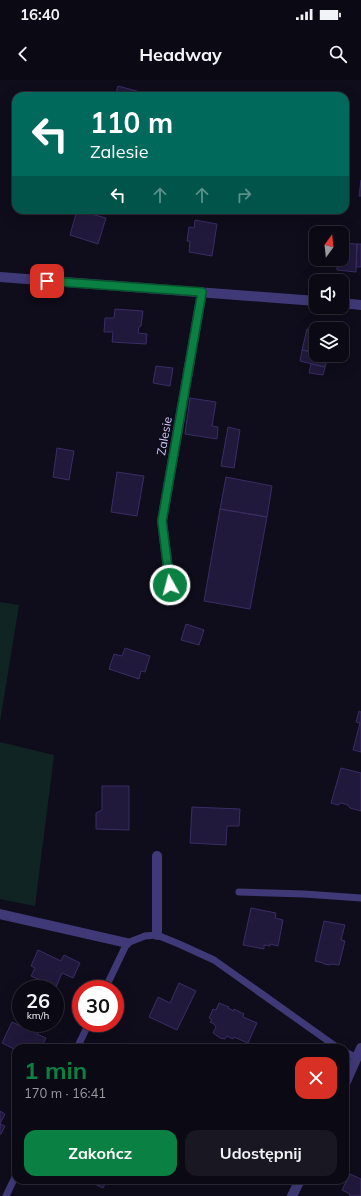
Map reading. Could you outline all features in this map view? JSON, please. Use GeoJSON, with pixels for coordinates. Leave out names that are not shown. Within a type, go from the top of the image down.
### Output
{"type":"FeatureCollection","features":[{"type":"Feature","properties":{"kind":"street"},"geometry":{"type":"LineString","coordinates":[[0,277],[309,300]]}},
{"type":"Feature","properties":{"kind":"street","name":"Zalesie"},"geometry":{"type":"LineString","coordinates":[[170,585],[162,521],[202,292]]}},
{"type":"Feature","properties":{"kind":"street"},"geometry":{"type":"LineString","coordinates":[[349,304],[361,305]]}},
{"type":"Feature","properties":{"kind":"street"},"geometry":{"type":"LineString","coordinates":[[157,856],[157,935]]}},
{"type":"Feature","properties":{"kind":"street"},"geometry":{"type":"LineString","coordinates":[[0,914],[127,943]]}},
{"type":"Feature","properties":{"kind":"street"},"geometry":{"type":"LineString","coordinates":[[349,1075],[359,1053]]}},
{"type":"Feature","properties":{"kind":"street"},"geometry":{"type":"LineString","coordinates":[[292,1196],[298,1184]]}},
{"type":"Feature","properties":{"kind":"lane"},"geometry":{"type":"LineString","coordinates":[[239,892],[361,898]]}},
{"type":"Feature","properties":{"kind":"lane"},"geometry":{"type":"LineString","coordinates":[[109,980],[127,943],[145,936],[157,935],[214,960],[332,1044]]}},
{"type":"Feature","properties":{"kind":"lane"},"geometry":{"type":"LineString","coordinates":[[79,1044],[85,1032]]}},
{"type":"Feature","properties":{"kind":"lane"},"geometry":{"type":"LineString","coordinates":[[349,1052],[359,1053]]}},
{"type":"Feature","properties":{"kind":"lane"},"geometry":{"type":"LineString","coordinates":[[6,1196],[12,1183]]}},
{"type":"Feature","properties":{"kind":"green space"},"geometry":{"type":"Polygon","coordinates":[[[0,602],[19,605],[0,722],[0,602]]]}},
{"type":"Feature","properties":{"kind":"green space"},"geometry":{"type":"Polygon","coordinates":[[[0,742],[54,755],[35,906],[0,899],[0,742]]]}},
{"type":"Feature","properties":{"kind":"building"},"geometry":{"type":"Polygon","coordinates":[[[118,86],[140,92],[116,92],[118,86]]]}},
{"type":"Feature","properties":{"kind":"building"},"geometry":{"type":"Polygon","coordinates":[[[361,180],[361,196],[359,196],[361,180]]]}},
{"type":"Feature","properties":{"kind":"building"},"geometry":{"type":"Polygon","coordinates":[[[76,214],[92,214],[106,218],[98,244],[70,235],[76,214]]]}},
{"type":"Feature","properties":{"kind":"building"},"geometry":{"type":"Polygon","coordinates":[[[195,220],[217,224],[212,256],[189,252],[190,241],[187,241],[189,227],[194,228],[195,220]]]}},
{"type":"Feature","properties":{"kind":"building"},"geometry":{"type":"Polygon","coordinates":[[[349,243],[357,244],[356,272],[337,270],[337,266],[349,266],[349,243]]]}},
{"type":"Feature","properties":{"kind":"building"},"geometry":{"type":"Polygon","coordinates":[[[357,244],[361,244],[361,267],[356,267],[357,244]]]}},
{"type":"Feature","properties":{"kind":"building"},"geometry":{"type":"Polygon","coordinates":[[[115,309],[143,311],[141,326],[139,327],[138,333],[147,334],[146,344],[112,342],[113,332],[104,332],[105,318],[114,318],[115,309]]]}},
{"type":"Feature","properties":{"kind":"building"},"geometry":{"type":"Polygon","coordinates":[[[307,329],[309,329],[309,352],[302,350],[307,329]]]}},
{"type":"Feature","properties":{"kind":"building"},"geometry":{"type":"Polygon","coordinates":[[[302,350],[309,352],[309,362],[326,362],[325,367],[300,361],[302,350]]]}},
{"type":"Feature","properties":{"kind":"building"},"geometry":{"type":"Polygon","coordinates":[[[311,364],[325,367],[323,375],[309,373],[311,364]]]}},
{"type":"Feature","properties":{"kind":"building"},"geometry":{"type":"Polygon","coordinates":[[[156,366],[173,368],[170,386],[153,383],[156,366]]]}},
{"type":"Feature","properties":{"kind":"building"},"geometry":{"type":"Polygon","coordinates":[[[190,398],[216,402],[212,426],[218,427],[217,439],[185,434],[190,398]]]}},
{"type":"Feature","properties":{"kind":"building"},"geometry":{"type":"Polygon","coordinates":[[[228,427],[240,430],[234,468],[221,466],[228,427]]]}},
{"type":"Feature","properties":{"kind":"building"},"geometry":{"type":"Polygon","coordinates":[[[57,448],[74,451],[69,480],[53,477],[57,448]]]}},
{"type":"Feature","properties":{"kind":"building"},"geometry":{"type":"Polygon","coordinates":[[[117,472],[144,476],[137,516],[111,512],[117,472]]]}},
{"type":"Feature","properties":{"kind":"building"},"geometry":{"type":"Polygon","coordinates":[[[226,477],[272,486],[267,517],[220,509],[226,477]]]}},
{"type":"Feature","properties":{"kind":"building"},"geometry":{"type":"Polygon","coordinates":[[[220,509],[267,517],[250,609],[204,601],[220,509]]]}},
{"type":"Feature","properties":{"kind":"building"},"geometry":{"type":"Polygon","coordinates":[[[186,624],[204,630],[199,645],[181,640],[186,624]]]}},
{"type":"Feature","properties":{"kind":"building"},"geometry":{"type":"Polygon","coordinates":[[[125,648],[150,656],[145,672],[141,671],[139,679],[109,669],[114,654],[122,656],[125,648]]]}},
{"type":"Feature","properties":{"kind":"building"},"geometry":{"type":"Polygon","coordinates":[[[359,711],[361,712],[361,752],[353,750],[360,723],[356,722],[359,711]]]}},
{"type":"Feature","properties":{"kind":"building"},"geometry":{"type":"Polygon","coordinates":[[[341,768],[361,773],[361,811],[350,808],[348,805],[341,803],[338,805],[331,803],[341,768]]]}},
{"type":"Feature","properties":{"kind":"building"},"geometry":{"type":"Polygon","coordinates":[[[102,786],[129,786],[129,830],[96,829],[96,813],[102,810],[102,786]]]}},
{"type":"Feature","properties":{"kind":"building"},"geometry":{"type":"Polygon","coordinates":[[[192,807],[240,809],[239,826],[227,826],[226,845],[190,843],[192,807]]]}},
{"type":"Feature","properties":{"kind":"building"},"geometry":{"type":"Polygon","coordinates":[[[251,908],[276,913],[275,918],[283,920],[278,946],[270,944],[270,946],[264,945],[264,949],[243,945],[251,908]]]}},
{"type":"Feature","properties":{"kind":"building"},"geometry":{"type":"Polygon","coordinates":[[[324,921],[345,925],[341,940],[345,941],[339,965],[329,965],[315,961],[324,921]]]}},
{"type":"Feature","properties":{"kind":"building"},"geometry":{"type":"Polygon","coordinates":[[[38,950],[61,961],[64,955],[80,963],[73,978],[62,973],[59,980],[40,980],[31,976],[35,968],[31,966],[38,950]]]}},
{"type":"Feature","properties":{"kind":"building"},"geometry":{"type":"Polygon","coordinates":[[[179,983],[196,991],[177,1030],[149,1017],[158,997],[170,1003],[179,983]]]}},
{"type":"Feature","properties":{"kind":"building"},"geometry":{"type":"Polygon","coordinates":[[[219,1003],[234,1011],[234,1009],[244,1014],[243,1017],[257,1023],[248,1043],[234,1037],[233,1039],[227,1036],[225,1039],[220,1038],[213,1033],[216,1027],[210,1022],[212,1020],[209,1018],[213,1009],[216,1010],[219,1003]]]}},
{"type":"Feature","properties":{"kind":"building"},"geometry":{"type":"Polygon","coordinates":[[[12,1022],[12,1032],[38,1032],[37,1034],[46,1038],[43,1044],[12,1044],[12,1048],[2,1043],[12,1022]]]}},
{"type":"Feature","properties":{"kind":"building"},"geometry":{"type":"Polygon","coordinates":[[[0,1111],[5,1114],[0,1124],[0,1111]]]}},
{"type":"Feature","properties":{"kind":"building"},"geometry":{"type":"Polygon","coordinates":[[[0,1124],[5,1126],[1,1134],[0,1134],[0,1124]]]}},
{"type":"Feature","properties":{"kind":"building"},"geometry":{"type":"Polygon","coordinates":[[[350,1174],[361,1179],[361,1196],[349,1196],[350,1194],[342,1190],[345,1184],[349,1184],[350,1174]]]}},
{"type":"Feature","properties":{"kind":"building"},"geometry":{"type":"Polygon","coordinates":[[[94,1184],[105,1184],[103,1188],[94,1184]]]}},
{"type":"Feature","properties":{"kind":"route"},"geometry":{"type":"LineString","coordinates":[[47,281],[202,292],[162,521],[170,585]]}}]}
